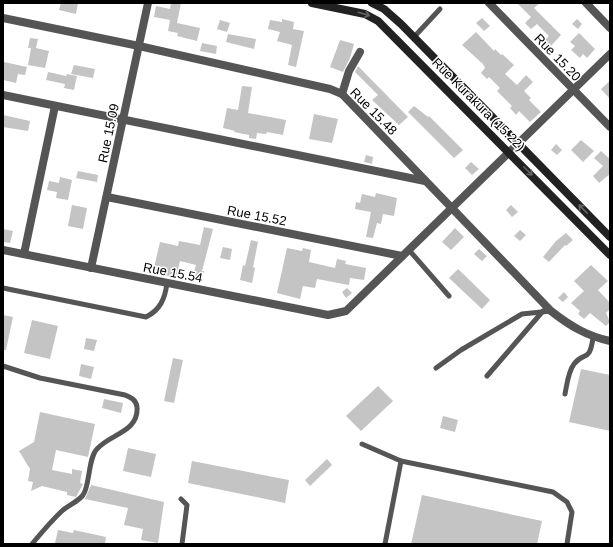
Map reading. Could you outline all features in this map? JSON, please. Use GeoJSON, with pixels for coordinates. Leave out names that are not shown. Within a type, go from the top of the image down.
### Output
{"type":"FeatureCollection","features":[{"type":"Feature","properties":{"kind":"main road","name":"Rue Kurakura (15.22)"},"geometry":{"type":"LineString","coordinates":[[312,3],[365,14],[378,21],[610,255]]}},
{"type":"Feature","properties":{"kind":"main road","name":"Rue Kurakura (15.22)"},"geometry":{"type":"LineString","coordinates":[[372,3],[384,9],[414,37],[610,237]]}},
{"type":"Feature","properties":{"kind":"street","name":"Rue 15.09"},"geometry":{"type":"LineString","coordinates":[[92,268],[148,3]]}},
{"type":"Feature","properties":{"kind":"street","name":"Rue 15.20"},"geometry":{"type":"LineString","coordinates":[[489,3],[610,127]]}},
{"type":"Feature","properties":{"kind":"street"},"geometry":{"type":"LineString","coordinates":[[586,3],[610,28]]}},
{"type":"Feature","properties":{"kind":"street","name":"Rue 15.48"},"geometry":{"type":"LineString","coordinates":[[3,18],[139,46],[330,89],[342,94],[453,207],[547,311],[570,326],[593,338],[610,341]]}},
{"type":"Feature","properties":{"kind":"street"},"geometry":{"type":"LineString","coordinates":[[342,94],[349,71],[360,52]]}},
{"type":"Feature","properties":{"kind":"street"},"geometry":{"type":"LineString","coordinates":[[402,256],[610,54]]}},
{"type":"Feature","properties":{"kind":"street"},"geometry":{"type":"LineString","coordinates":[[3,95],[123,121],[426,181]]}},
{"type":"Feature","properties":{"kind":"street"},"geometry":{"type":"LineString","coordinates":[[24,254],[55,106]]}},
{"type":"Feature","properties":{"kind":"street","name":"Rue 15.52"},"geometry":{"type":"LineString","coordinates":[[107,197],[402,256]]}},
{"type":"Feature","properties":{"kind":"street","name":"Rue 15.54"},"geometry":{"type":"LineString","coordinates":[[3,250],[328,315],[339,314],[346,311],[402,256]]}},
{"type":"Feature","properties":{"kind":"lane"},"geometry":{"type":"LineString","coordinates":[[414,37],[440,8]]}},
{"type":"Feature","properties":{"kind":"lane"},"geometry":{"type":"LineString","coordinates":[[409,250],[449,296]]}},
{"type":"Feature","properties":{"kind":"lane"},"geometry":{"type":"LineString","coordinates":[[3,288],[146,317],[154,313],[160,306],[167,283]]}},
{"type":"Feature","properties":{"kind":"lane"},"geometry":{"type":"LineString","coordinates":[[436,368],[461,350],[522,314],[547,311]]}},
{"type":"Feature","properties":{"kind":"lane"},"geometry":{"type":"LineString","coordinates":[[487,376],[547,311]]}},
{"type":"Feature","properties":{"kind":"lane"},"geometry":{"type":"LineString","coordinates":[[565,394],[571,369],[576,362],[588,356],[591,350],[593,338]]}},
{"type":"Feature","properties":{"kind":"lane"},"geometry":{"type":"LineString","coordinates":[[3,366],[40,378],[126,395],[133,398],[137,405],[138,414],[134,422],[126,430],[105,442],[96,450],[83,495],[56,516],[32,544]]}},
{"type":"Feature","properties":{"kind":"lane"},"geometry":{"type":"LineString","coordinates":[[362,444],[401,461],[553,492],[567,502],[572,512],[567,544]]}},
{"type":"Feature","properties":{"kind":"lane"},"geometry":{"type":"LineString","coordinates":[[385,544],[401,461]]}},
{"type":"Feature","properties":{"kind":"lane"},"geometry":{"type":"LineString","coordinates":[[181,499],[187,505],[182,544]]}},
{"type":"Feature","properties":{"kind":"building"},"geometry":{"type":"Polygon","coordinates":[[[61,3],[78,3],[76,14],[59,10],[61,3]]]}},
{"type":"Feature","properties":{"kind":"building"},"geometry":{"type":"Polygon","coordinates":[[[171,3],[181,3],[177,23],[200,28],[197,41],[177,36],[178,33],[168,31],[170,20],[154,17],[156,6],[170,9],[171,3]]]}},
{"type":"Feature","properties":{"kind":"building"},"geometry":{"type":"Polygon","coordinates":[[[517,3],[540,3],[534,8],[561,35],[549,48],[543,42],[549,36],[537,24],[531,29],[525,23],[531,17],[517,3]]]}},
{"type":"Feature","properties":{"kind":"building"},"geometry":{"type":"Polygon","coordinates":[[[482,18],[490,26],[484,31],[476,23],[482,18]]]}},
{"type":"Feature","properties":{"kind":"building"},"geometry":{"type":"Polygon","coordinates":[[[282,19],[294,22],[293,29],[304,31],[296,67],[288,65],[292,45],[277,41],[280,32],[268,29],[270,20],[282,22],[282,19]]]}},
{"type":"Feature","properties":{"kind":"building"},"geometry":{"type":"Polygon","coordinates":[[[577,19],[582,24],[578,29],[572,24],[577,19]]]}},
{"type":"Feature","properties":{"kind":"building"},"geometry":{"type":"Polygon","coordinates":[[[220,20],[230,23],[227,32],[217,29],[220,20]]]}},
{"type":"Feature","properties":{"kind":"building"},"geometry":{"type":"Polygon","coordinates":[[[476,32],[494,51],[495,49],[514,65],[505,74],[517,85],[526,75],[533,82],[524,91],[531,98],[529,100],[541,112],[530,122],[519,111],[516,115],[510,108],[512,106],[497,91],[500,88],[489,77],[487,79],[481,73],[485,68],[483,64],[462,45],[476,32]]]}},
{"type":"Feature","properties":{"kind":"building"},"geometry":{"type":"Polygon","coordinates":[[[579,33],[595,49],[587,58],[583,54],[580,58],[571,50],[575,46],[570,42],[579,33]]]}},
{"type":"Feature","properties":{"kind":"building"},"geometry":{"type":"Polygon","coordinates":[[[228,34],[256,39],[254,49],[226,42],[228,34]]]}},
{"type":"Feature","properties":{"kind":"building"},"geometry":{"type":"Polygon","coordinates":[[[30,38],[38,39],[36,48],[49,51],[45,68],[28,65],[31,48],[28,48],[30,38]]]}},
{"type":"Feature","properties":{"kind":"building"},"geometry":{"type":"Polygon","coordinates":[[[340,40],[354,44],[350,58],[343,72],[330,67],[340,40]]]}},
{"type":"Feature","properties":{"kind":"building"},"geometry":{"type":"Polygon","coordinates":[[[202,43],[217,46],[216,54],[200,51],[202,43]]]}},
{"type":"Feature","properties":{"kind":"building"},"geometry":{"type":"Polygon","coordinates":[[[4,62],[27,67],[25,75],[18,74],[16,83],[3,80],[4,62]]]}},
{"type":"Feature","properties":{"kind":"building"},"geometry":{"type":"Polygon","coordinates":[[[74,65],[95,69],[93,78],[71,74],[74,65]]]}},
{"type":"Feature","properties":{"kind":"building"},"geometry":{"type":"Polygon","coordinates":[[[358,66],[408,117],[399,125],[372,100],[378,95],[355,72],[358,66]]]}},
{"type":"Feature","properties":{"kind":"building"},"geometry":{"type":"Polygon","coordinates":[[[48,72],[66,76],[67,74],[77,76],[74,90],[64,88],[65,84],[46,80],[48,72]]]}},
{"type":"Feature","properties":{"kind":"building"},"geometry":{"type":"Polygon","coordinates":[[[610,81],[610,99],[601,89],[610,81]]]}},
{"type":"Feature","properties":{"kind":"building"},"geometry":{"type":"Polygon","coordinates":[[[242,86],[252,87],[248,113],[286,120],[283,135],[267,132],[266,134],[257,133],[256,139],[249,138],[249,135],[223,128],[227,108],[238,110],[242,86]]]}},
{"type":"Feature","properties":{"kind":"building"},"geometry":{"type":"Polygon","coordinates":[[[414,106],[428,117],[429,116],[463,150],[454,158],[408,112],[414,106]]]}},
{"type":"Feature","properties":{"kind":"building"},"geometry":{"type":"Polygon","coordinates":[[[314,114],[338,119],[332,143],[309,139],[314,114]]]}},
{"type":"Feature","properties":{"kind":"building"},"geometry":{"type":"Polygon","coordinates":[[[3,115],[30,121],[28,131],[3,127],[3,115]]]}},
{"type":"Feature","properties":{"kind":"building"},"geometry":{"type":"Polygon","coordinates":[[[581,140],[594,151],[583,162],[571,150],[581,140]]]}},
{"type":"Feature","properties":{"kind":"building"},"geometry":{"type":"Polygon","coordinates":[[[556,144],[562,150],[557,155],[551,150],[556,144]]]}},
{"type":"Feature","properties":{"kind":"building"},"geometry":{"type":"Polygon","coordinates":[[[601,151],[610,159],[610,174],[599,183],[593,176],[603,166],[594,158],[601,151]]]}},
{"type":"Feature","properties":{"kind":"building"},"geometry":{"type":"Polygon","coordinates":[[[366,155],[373,157],[372,164],[364,162],[366,155]]]}},
{"type":"Feature","properties":{"kind":"building"},"geometry":{"type":"Polygon","coordinates":[[[471,162],[479,169],[472,175],[465,168],[471,162]]]}},
{"type":"Feature","properties":{"kind":"building"},"geometry":{"type":"Polygon","coordinates":[[[78,171],[98,175],[97,182],[76,178],[78,171]]]}},
{"type":"Feature","properties":{"kind":"building"},"geometry":{"type":"Polygon","coordinates":[[[60,177],[72,180],[68,200],[56,198],[57,192],[47,190],[49,181],[59,183],[60,177]]]}},
{"type":"Feature","properties":{"kind":"building"},"geometry":{"type":"Polygon","coordinates":[[[376,193],[397,198],[394,216],[383,214],[381,224],[377,223],[373,238],[366,237],[371,212],[355,209],[356,202],[360,203],[362,194],[375,197],[376,193]]]}},
{"type":"Feature","properties":{"kind":"building"},"geometry":{"type":"Polygon","coordinates":[[[72,205],[87,208],[83,229],[68,226],[72,205]]]}},
{"type":"Feature","properties":{"kind":"building"},"geometry":{"type":"Polygon","coordinates":[[[511,205],[518,212],[512,217],[506,210],[511,205]]]}},
{"type":"Feature","properties":{"kind":"building"},"geometry":{"type":"Polygon","coordinates":[[[204,227],[213,229],[202,271],[204,271],[202,278],[193,275],[196,265],[180,261],[176,278],[153,272],[160,242],[178,246],[179,241],[200,245],[204,227]]]}},
{"type":"Feature","properties":{"kind":"building"},"geometry":{"type":"Polygon","coordinates":[[[455,228],[464,237],[451,250],[442,242],[455,228]]]}},
{"type":"Feature","properties":{"kind":"building"},"geometry":{"type":"Polygon","coordinates":[[[3,229],[13,231],[10,243],[3,242],[3,229]]]}},
{"type":"Feature","properties":{"kind":"building"},"geometry":{"type":"Polygon","coordinates":[[[520,230],[526,235],[520,241],[514,236],[520,230]]]}},
{"type":"Feature","properties":{"kind":"building"},"geometry":{"type":"Polygon","coordinates":[[[566,233],[573,240],[566,246],[565,245],[549,262],[543,257],[556,241],[566,233]]]}},
{"type":"Feature","properties":{"kind":"building"},"geometry":{"type":"Polygon","coordinates":[[[251,240],[258,242],[253,267],[255,268],[252,283],[240,280],[251,240]]]}},
{"type":"Feature","properties":{"kind":"building"},"geometry":{"type":"Polygon","coordinates":[[[223,247],[232,249],[230,260],[220,258],[223,247]]]}},
{"type":"Feature","properties":{"kind":"building"},"geometry":{"type":"Polygon","coordinates":[[[287,248],[302,251],[303,248],[311,250],[309,262],[335,268],[337,259],[346,261],[345,264],[366,268],[364,280],[350,278],[349,285],[317,279],[315,288],[303,286],[300,299],[277,293],[287,248]]]}},
{"type":"Feature","properties":{"kind":"building"},"geometry":{"type":"Polygon","coordinates":[[[479,249],[487,256],[482,261],[474,254],[479,249]]]}},
{"type":"Feature","properties":{"kind":"building"},"geometry":{"type":"Polygon","coordinates":[[[591,265],[608,281],[598,290],[610,303],[610,309],[606,313],[610,322],[606,326],[590,313],[584,319],[578,314],[580,311],[571,303],[584,291],[574,281],[591,265]]]}},
{"type":"Feature","properties":{"kind":"building"},"geometry":{"type":"Polygon","coordinates":[[[458,269],[490,300],[482,309],[449,278],[458,269]]]}},
{"type":"Feature","properties":{"kind":"building"},"geometry":{"type":"Polygon","coordinates":[[[347,288],[352,293],[346,298],[342,292],[347,288]]]}},
{"type":"Feature","properties":{"kind":"building"},"geometry":{"type":"Polygon","coordinates":[[[564,292],[568,297],[563,302],[558,298],[564,292]]]}},
{"type":"Feature","properties":{"kind":"building"},"geometry":{"type":"Polygon","coordinates":[[[3,315],[13,317],[6,350],[3,350],[3,315]]]}},
{"type":"Feature","properties":{"kind":"building"},"geometry":{"type":"Polygon","coordinates":[[[32,320],[58,326],[50,359],[24,353],[32,320]]]}},
{"type":"Feature","properties":{"kind":"building"},"geometry":{"type":"Polygon","coordinates":[[[86,338],[97,340],[94,351],[84,349],[86,338]]]}},
{"type":"Feature","properties":{"kind":"building"},"geometry":{"type":"Polygon","coordinates":[[[173,358],[183,360],[174,403],[164,401],[173,358]]]}},
{"type":"Feature","properties":{"kind":"building"},"geometry":{"type":"Polygon","coordinates":[[[81,364],[94,367],[91,379],[79,376],[81,364]]]}},
{"type":"Feature","properties":{"kind":"building"},"geometry":{"type":"Polygon","coordinates":[[[581,369],[610,375],[610,431],[569,422],[581,369]]]}},
{"type":"Feature","properties":{"kind":"building"},"geometry":{"type":"Polygon","coordinates":[[[378,386],[393,401],[361,431],[346,416],[378,386]]]}},
{"type":"Feature","properties":{"kind":"building"},"geometry":{"type":"Polygon","coordinates":[[[104,399],[123,403],[121,413],[102,408],[104,399]]]}},
{"type":"Feature","properties":{"kind":"building"},"geometry":{"type":"Polygon","coordinates":[[[40,412],[95,424],[88,457],[56,450],[52,470],[72,474],[72,469],[82,471],[80,483],[83,484],[76,497],[67,495],[67,492],[42,486],[31,491],[33,482],[28,481],[30,469],[19,451],[34,442],[40,412]]]}},
{"type":"Feature","properties":{"kind":"building"},"geometry":{"type":"Polygon","coordinates":[[[443,416],[458,420],[455,432],[440,428],[443,416]]]}},
{"type":"Feature","properties":{"kind":"building"},"geometry":{"type":"Polygon","coordinates":[[[128,448],[156,454],[151,477],[123,471],[128,448]]]}},
{"type":"Feature","properties":{"kind":"building"},"geometry":{"type":"Polygon","coordinates":[[[327,459],[332,465],[310,486],[305,480],[327,459]]]}},
{"type":"Feature","properties":{"kind":"building"},"geometry":{"type":"Polygon","coordinates":[[[192,461],[289,480],[285,503],[188,483],[192,461]]]}},
{"type":"Feature","properties":{"kind":"building"},"geometry":{"type":"Polygon","coordinates":[[[91,485],[164,502],[158,543],[141,540],[143,529],[124,525],[128,508],[85,499],[91,485]]]}},
{"type":"Feature","properties":{"kind":"building"},"geometry":{"type":"Polygon","coordinates":[[[422,495],[542,521],[537,544],[411,544],[422,495]]]}},
{"type":"Feature","properties":{"kind":"building"},"geometry":{"type":"Polygon","coordinates":[[[58,530],[73,533],[74,530],[106,537],[105,544],[55,543],[58,530]]]}}]}
